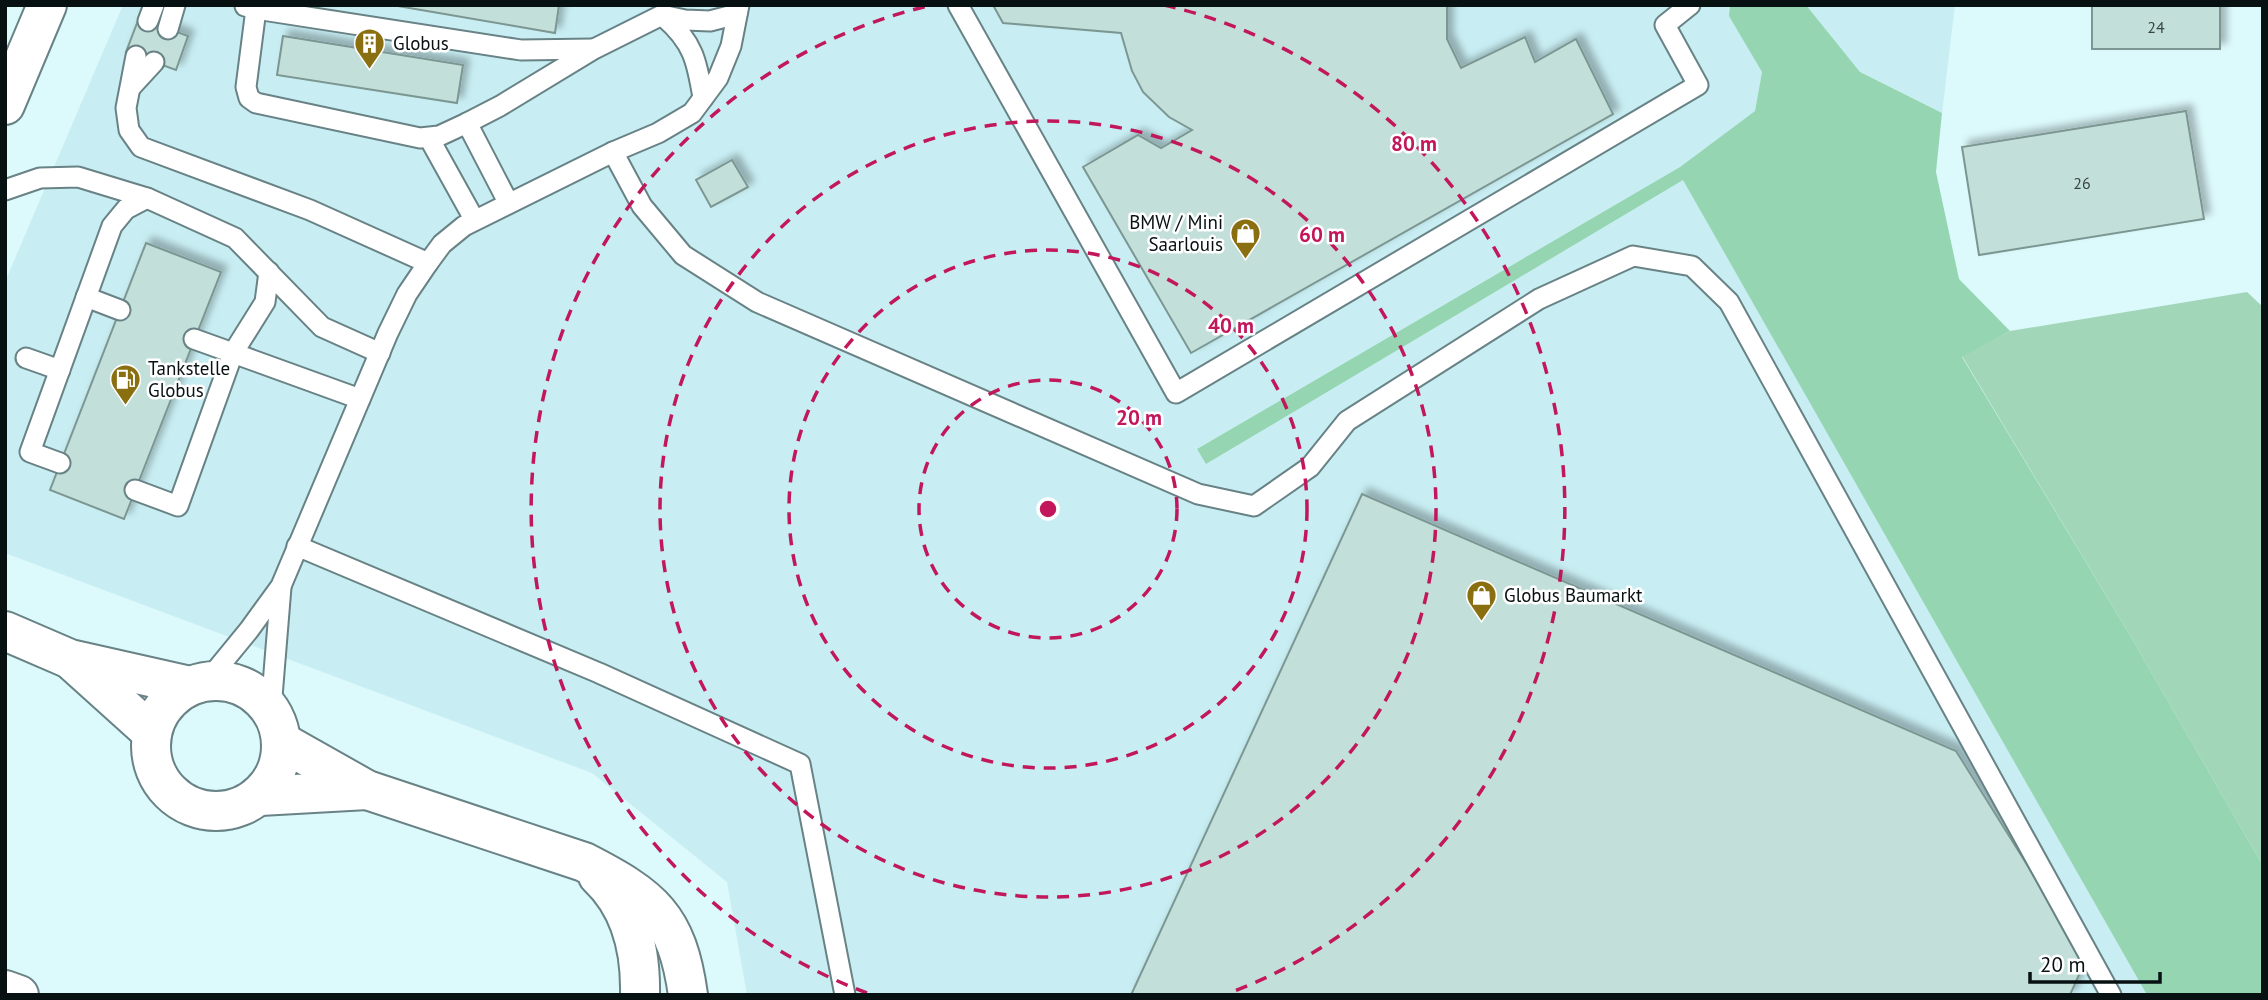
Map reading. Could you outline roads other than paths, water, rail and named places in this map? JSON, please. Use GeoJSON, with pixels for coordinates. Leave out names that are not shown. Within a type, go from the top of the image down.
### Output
{"type":"FeatureCollection","features":[{"type":"Feature","properties":{"kind":"street"},"geometry":{"type":"LineString","coordinates":[[5,105],[47,5]]}},
{"type":"Feature","properties":{"kind":"street"},"geometry":{"type":"LineString","coordinates":[[5,631],[70,659],[199,683],[226,681],[243,686],[259,696],[277,725],[367,790],[584,862],[646,898],[670,929],[684,964],[688,995]]}},
{"type":"Feature","properties":{"kind":"street"},"geometry":{"type":"LineString","coordinates":[[70,659],[152,733]]}},
{"type":"Feature","properties":{"kind":"street"},"geometry":{"type":"LineString","coordinates":[[199,683],[172,697],[159,713],[152,733],[151,754],[156,773],[168,790],[184,803],[202,811],[223,811],[243,806],[260,796],[273,780],[280,762],[277,725]]}},
{"type":"Feature","properties":{"kind":"street"},"geometry":{"type":"LineString","coordinates":[[260,796],[367,790]]}},
{"type":"Feature","properties":{"kind":"street"},"geometry":{"type":"LineString","coordinates":[[584,862],[619,899],[629,923],[640,966],[640,995]]}},
{"type":"Feature","properties":{"kind":"street"},"geometry":{"type":"LineString","coordinates":[[5,990],[19,995]]}},
{"type":"Feature","properties":{"kind":"lane"},"geometry":{"type":"LineString","coordinates":[[168,29],[175,5]]}},
{"type":"Feature","properties":{"kind":"lane"},"geometry":{"type":"LineString","coordinates":[[958,5],[1175,393],[1698,85],[1665,25],[1690,5]]}},
{"type":"Feature","properties":{"kind":"lane"},"geometry":{"type":"LineString","coordinates":[[594,49],[521,50],[250,7],[246,87],[249,97],[256,103],[429,138],[500,106],[659,10]]}},
{"type":"Feature","properties":{"kind":"lane"},"geometry":{"type":"LineString","coordinates":[[659,10],[684,20],[710,21],[738,10]]}},
{"type":"Feature","properties":{"kind":"lane"},"geometry":{"type":"LineString","coordinates":[[659,10],[686,38],[698,67],[703,97]]}},
{"type":"Feature","properties":{"kind":"lane"},"geometry":{"type":"LineString","coordinates":[[199,683],[249,630],[281,586],[407,295],[442,244],[474,219],[613,152],[658,134],[692,113],[718,78],[731,47],[738,10]]}},
{"type":"Feature","properties":{"kind":"lane"},"geometry":{"type":"LineString","coordinates":[[145,59],[131,87],[126,108],[129,130],[141,147],[310,210],[428,263]]}},
{"type":"Feature","properties":{"kind":"lane"},"geometry":{"type":"LineString","coordinates":[[467,123],[508,202]]}},
{"type":"Feature","properties":{"kind":"lane"},"geometry":{"type":"LineString","coordinates":[[429,138],[474,219]]}},
{"type":"Feature","properties":{"kind":"lane"},"geometry":{"type":"LineString","coordinates":[[613,152],[642,206],[683,255],[757,302],[1198,494],[1254,506],[1310,467],[1347,421],[1539,299],[1633,256],[1692,266],[1728,302],[2110,995]]}},
{"type":"Feature","properties":{"kind":"lane"},"geometry":{"type":"LineString","coordinates":[[5,190],[40,178],[78,177],[146,198],[235,238],[322,327],[380,354]]}},
{"type":"Feature","properties":{"kind":"lane"},"geometry":{"type":"LineString","coordinates":[[60,463],[30,452],[112,226],[126,209],[146,198]]}},
{"type":"Feature","properties":{"kind":"lane"},"geometry":{"type":"LineString","coordinates":[[135,490],[178,506],[233,354],[265,302],[269,272]]}},
{"type":"Feature","properties":{"kind":"lane"},"geometry":{"type":"LineString","coordinates":[[86,297],[120,310]]}},
{"type":"Feature","properties":{"kind":"lane"},"geometry":{"type":"LineString","coordinates":[[194,339],[360,399]]}},
{"type":"Feature","properties":{"kind":"lane"},"geometry":{"type":"LineString","coordinates":[[26,358],[60,370]]}},
{"type":"Feature","properties":{"kind":"lane"},"geometry":{"type":"LineString","coordinates":[[297,546],[599,673],[800,764],[845,995]]}},
{"type":"Feature","properties":{"kind":"lane"},"geometry":{"type":"LineString","coordinates":[[277,725],[281,586]]}},
{"type":"Feature","properties":{"kind":"place","name":"Globus"},"geometry":{"type":"Point","coordinates":[370,70]}},
{"type":"Feature","properties":{"kind":"place","name":"BMW / Mini Saarlouis"},"geometry":{"type":"Point","coordinates":[1246,260]}},
{"type":"Feature","properties":{"kind":"place","name":"Tankstelle Globus"},"geometry":{"type":"Point","coordinates":[125,406]}},
{"type":"Feature","properties":{"kind":"place","name":"Globus Baumarkt"},"geometry":{"type":"Point","coordinates":[1481,622]}}]}
